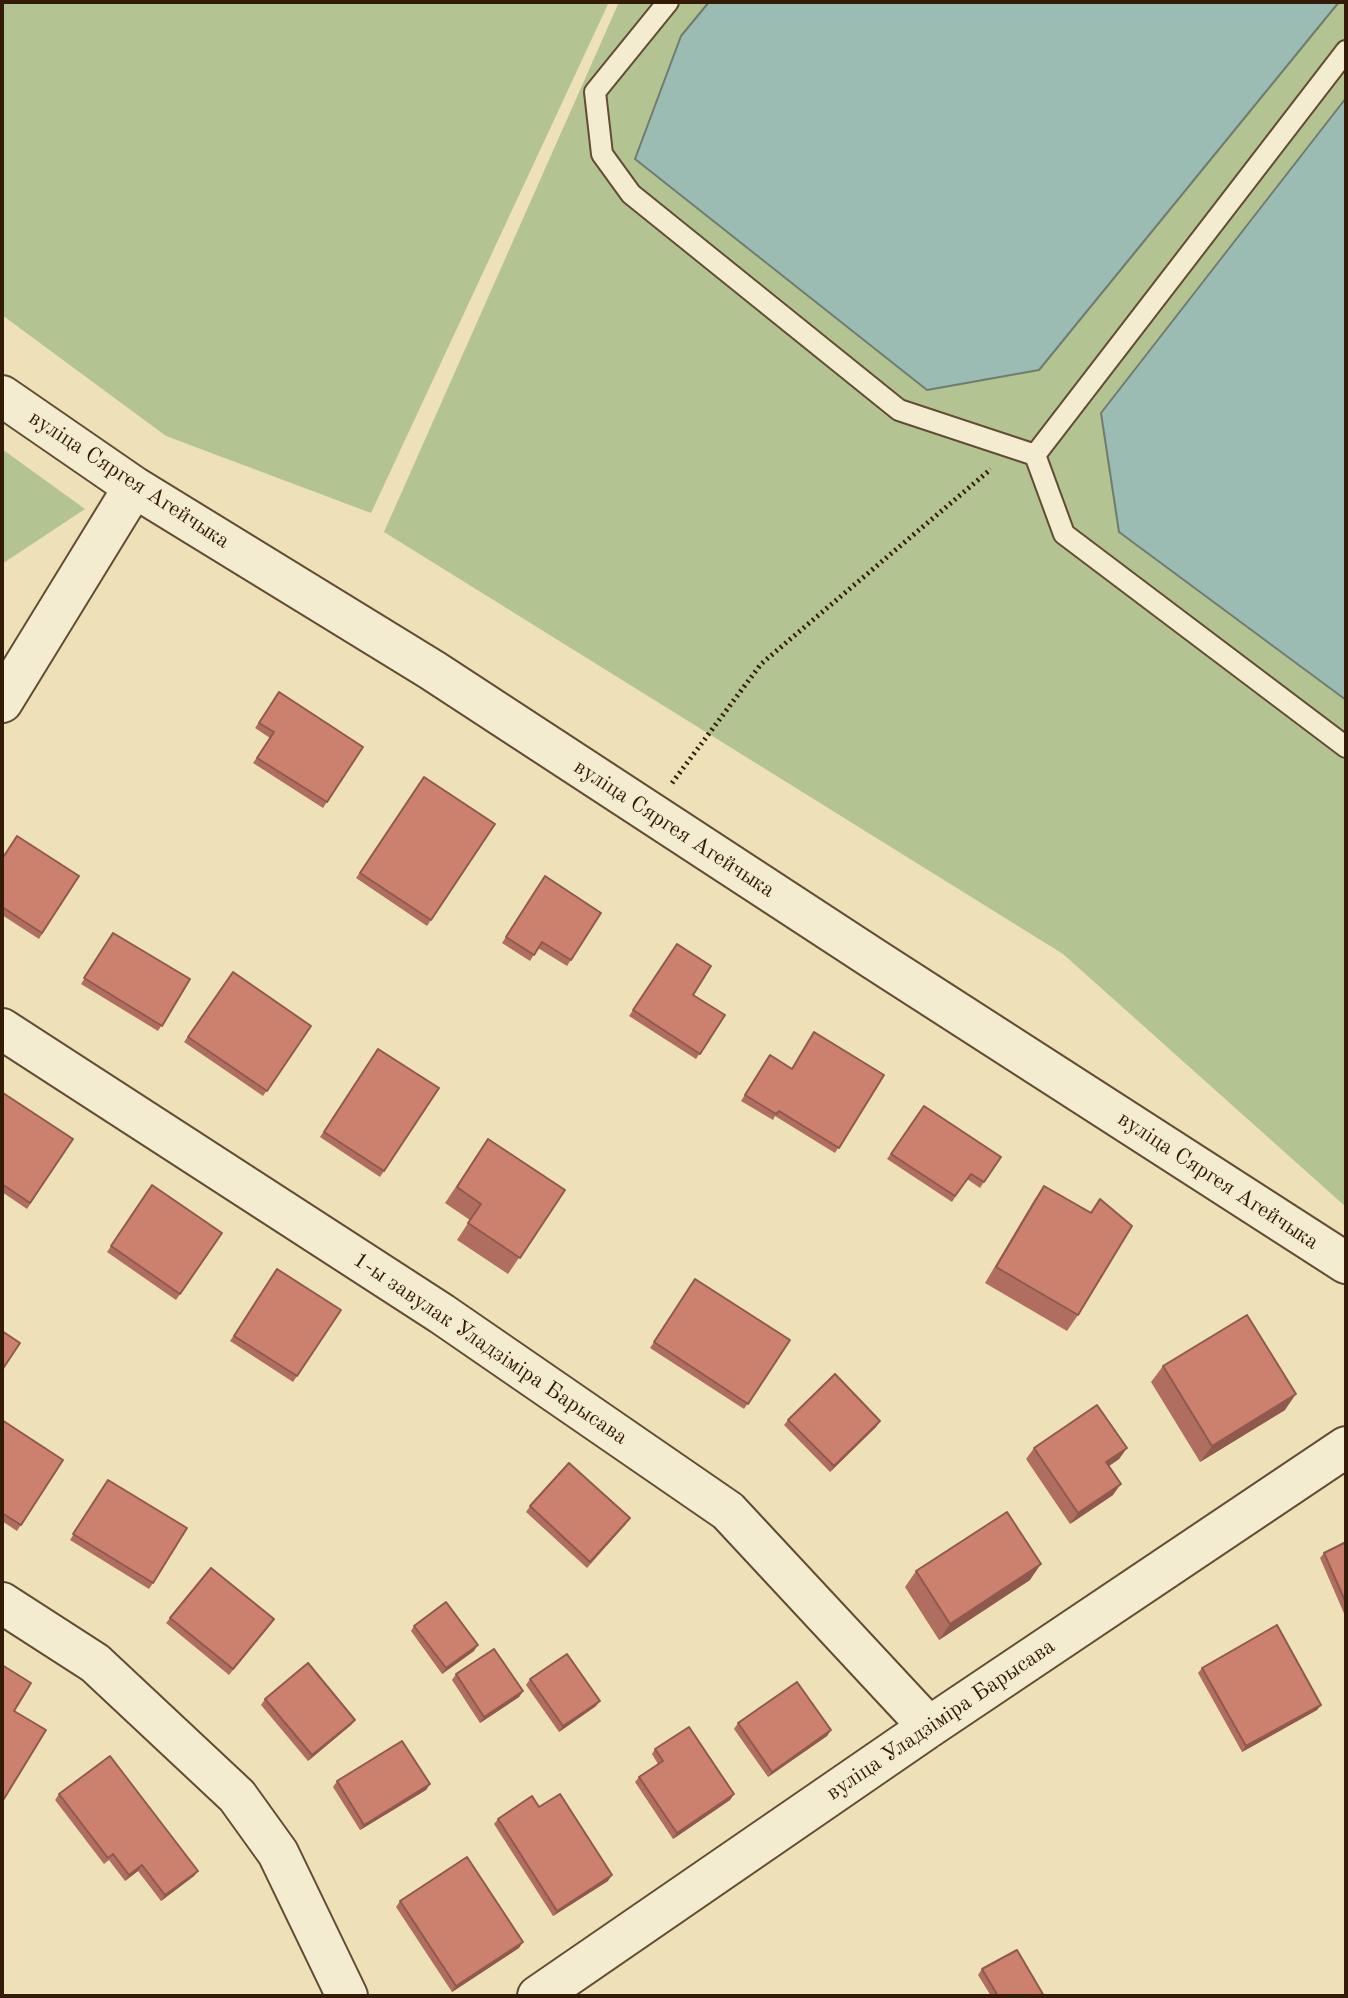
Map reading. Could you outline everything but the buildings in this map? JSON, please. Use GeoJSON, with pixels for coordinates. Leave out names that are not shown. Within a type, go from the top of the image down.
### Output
{"type":"FeatureCollection","features":[{"type":"Feature","properties":{"kind":"street","name":"вуліца Сяргея Агейчыка"},"geometry":{"type":"LineString","coordinates":[[2,396],[134,487],[432,670],[1346,1263]]}},
{"type":"Feature","properties":{"kind":"street"},"geometry":{"type":"LineString","coordinates":[[2,702],[134,487]]}},
{"type":"Feature","properties":{"kind":"street","name":"1-ы завулак Уладзіміра Барысава"},"geometry":{"type":"LineString","coordinates":[[2,1029],[442,1314],[728,1511],[929,1727]]}},
{"type":"Feature","properties":{"kind":"street","name":"вуліца Уладзіміра Барысава"},"geometry":{"type":"LineString","coordinates":[[538,1996],[929,1727],[1346,1447]]}},
{"type":"Feature","properties":{"kind":"street"},"geometry":{"type":"LineString","coordinates":[[2,1603],[95,1663],[237,1796],[278,1853],[347,1996]]}},
{"type":"Feature","properties":{"kind":"lane"},"geometry":{"type":"LineString","coordinates":[[668,2],[595,92],[602,154],[631,194],[899,410],[1025,452],[1064,534],[1346,747]]}},
{"type":"Feature","properties":{"kind":"lane"},"geometry":{"type":"LineString","coordinates":[[1025,452],[1346,51]]}},
{"type":"Feature","properties":{"kind":"path"},"geometry":{"type":"LineString","coordinates":[[650,813],[761,664],[1025,452]]}},
{"type":"Feature","properties":{"kind":"green space"},"geometry":{"type":"Polygon","coordinates":[[[2,2],[609,2],[371,513],[166,436],[2,315],[2,2]]]}},
{"type":"Feature","properties":{"kind":"green space"},"geometry":{"type":"Polygon","coordinates":[[[619,2],[1346,2],[1346,1207],[1063,954],[384,532],[619,2]]]}},
{"type":"Feature","properties":{"kind":"green space"},"geometry":{"type":"Polygon","coordinates":[[[2,449],[85,509],[2,564],[2,449]]]}},
{"type":"Feature","properties":{"kind":"water"},"geometry":{"type":"Polygon","coordinates":[[[709,2],[1339,2],[1039,370],[927,390],[635,159],[681,36],[709,2]]]}},
{"type":"Feature","properties":{"kind":"water"},"geometry":{"type":"Polygon","coordinates":[[[1346,98],[1346,700],[1119,532],[1101,413],[1346,98]]]}}]}
